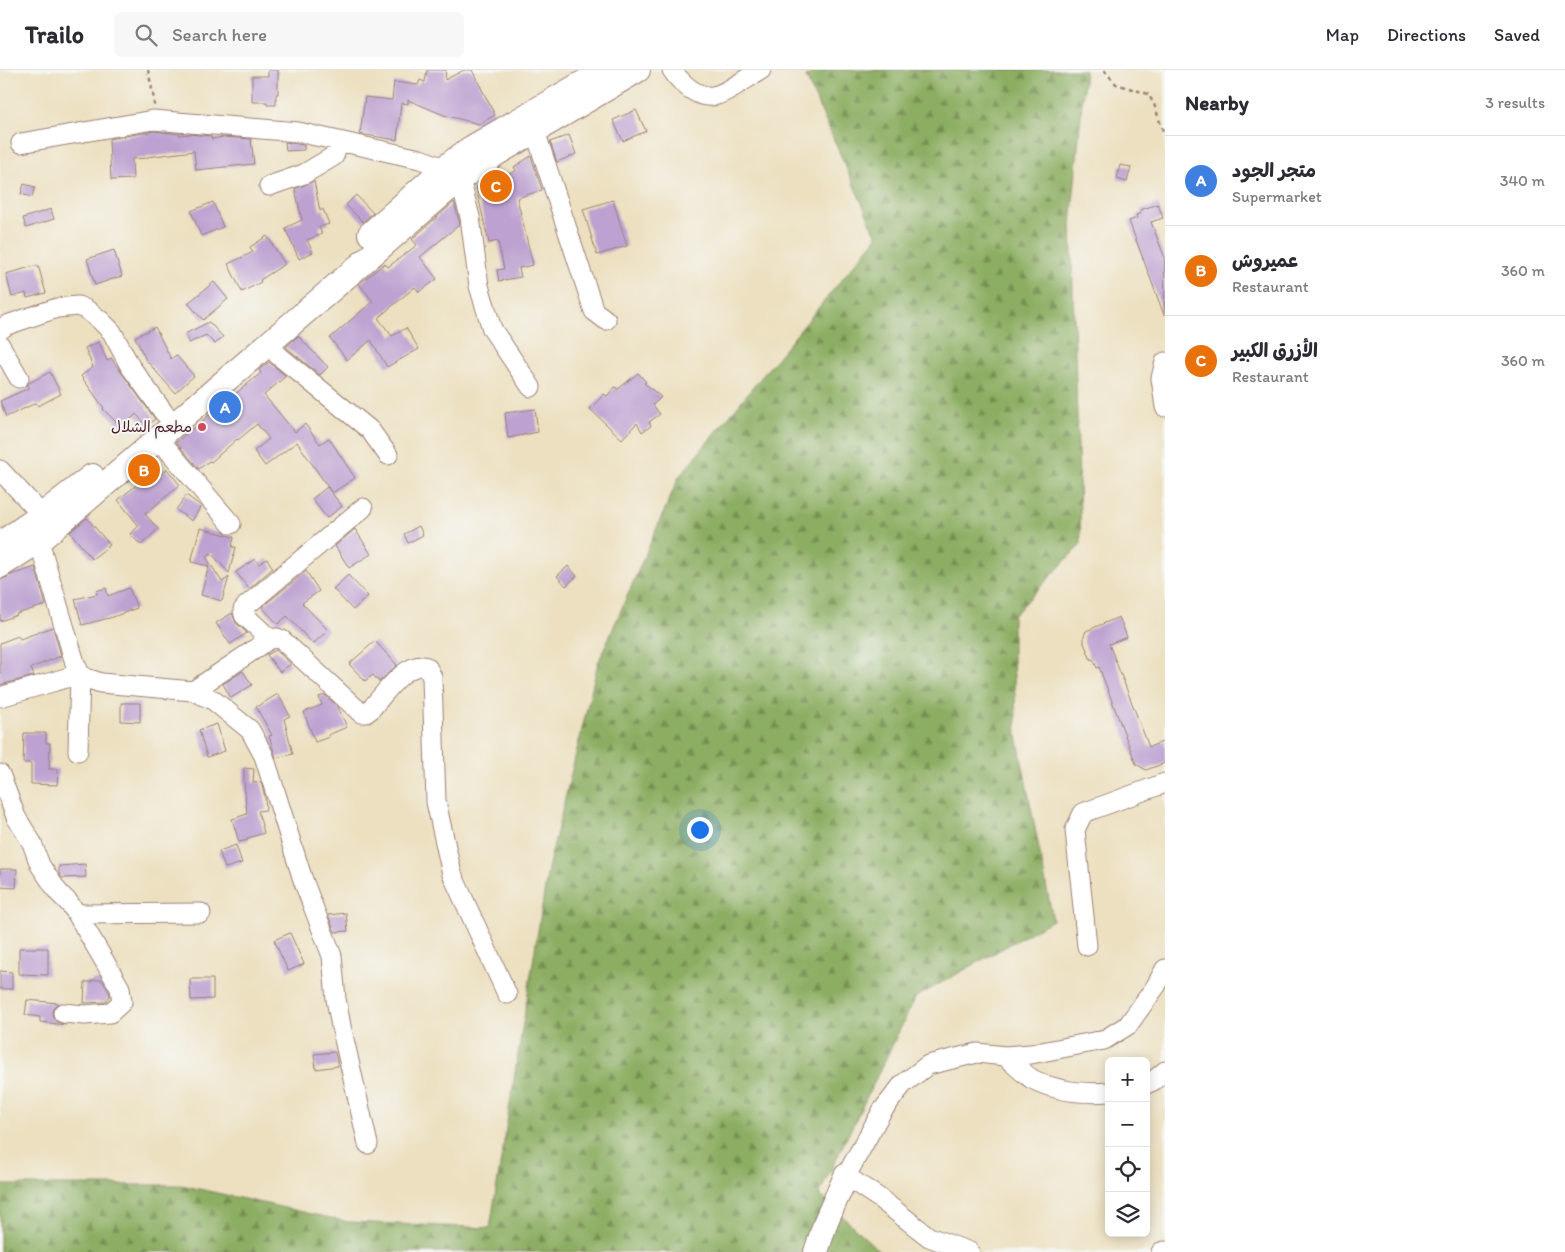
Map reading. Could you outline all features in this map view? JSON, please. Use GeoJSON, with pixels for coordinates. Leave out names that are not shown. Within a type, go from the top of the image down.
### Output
{"type":"FeatureCollection","features":[{"type":"Feature","properties":{"kind":"main road"},"geometry":{"type":"LineString","coordinates":[[0,566],[39,541],[268,344],[452,173],[471,148],[605,70]]}},
{"type":"Feature","properties":{"kind":"main road"},"geometry":{"type":"LineString","coordinates":[[0,544],[42,515],[94,474],[452,173],[535,131],[638,70]]}},
{"type":"Feature","properties":{"kind":"main road"},"geometry":{"type":"LineString","coordinates":[[816,1252],[826,1221],[846,1176]]}},
{"type":"Feature","properties":{"kind":"street"},"geometry":{"type":"LineString","coordinates":[[672,70],[679,80],[698,95],[716,96],[761,70]]}},
{"type":"Feature","properties":{"kind":"street"},"geometry":{"type":"LineString","coordinates":[[21,143],[153,120],[298,132],[420,159],[452,173],[470,217],[479,286],[492,329],[531,387]]}},
{"type":"Feature","properties":{"kind":"street"},"geometry":{"type":"LineString","coordinates":[[535,131],[594,311],[606,320]]}},
{"type":"Feature","properties":{"kind":"street"},"geometry":{"type":"LineString","coordinates":[[270,186],[304,174],[334,156],[340,141]]}},
{"type":"Feature","properties":{"kind":"street"},"geometry":{"type":"LineString","coordinates":[[0,330],[7,325],[57,308],[78,306],[87,310],[112,332],[130,366],[164,414]]}},
{"type":"Feature","properties":{"kind":"street"},"geometry":{"type":"LineString","coordinates":[[268,344],[287,362],[370,430],[388,455]]}},
{"type":"Feature","properties":{"kind":"street"},"geometry":{"type":"LineString","coordinates":[[0,345],[19,378]]}},
{"type":"Feature","properties":{"kind":"street"},"geometry":{"type":"LineString","coordinates":[[1165,362],[1161,378],[1165,407]]}},
{"type":"Feature","properties":{"kind":"street"},"geometry":{"type":"LineString","coordinates":[[158,438],[231,524]]}},
{"type":"Feature","properties":{"kind":"street"},"geometry":{"type":"LineString","coordinates":[[0,470],[42,515]]}},
{"type":"Feature","properties":{"kind":"street"},"geometry":{"type":"LineString","coordinates":[[270,639],[250,622],[243,610],[363,508]]}},
{"type":"Feature","properties":{"kind":"street"},"geometry":{"type":"LineString","coordinates":[[39,541],[75,663],[80,674],[78,751]]}},
{"type":"Feature","properties":{"kind":"street"},"geometry":{"type":"LineString","coordinates":[[193,692],[270,639],[277,638],[282,640],[361,713],[366,713],[370,710],[406,670],[422,665],[427,667],[432,677],[436,802],[452,874],[507,994]]}},
{"type":"Feature","properties":{"kind":"street"},"geometry":{"type":"LineString","coordinates":[[0,697],[80,674],[101,683],[193,692],[213,700],[250,730],[264,756],[303,880],[332,956],[336,999],[341,1026],[368,1144]]}},
{"type":"Feature","properties":{"kind":"street"},"geometry":{"type":"LineString","coordinates":[[0,774],[16,817],[32,843],[40,865],[58,892],[77,914],[120,988],[122,1002],[110,1013],[85,1015],[63,1013]]}},
{"type":"Feature","properties":{"kind":"street"},"geometry":{"type":"LineString","coordinates":[[1087,946],[1075,830],[1083,813],[1165,783]]}},
{"type":"Feature","properties":{"kind":"street"},"geometry":{"type":"LineString","coordinates":[[77,914],[201,913]]}},
{"type":"Feature","properties":{"kind":"street"},"geometry":{"type":"LineString","coordinates":[[970,1252],[929,1237],[879,1198],[846,1176],[882,1110],[903,1084],[928,1065],[977,1053],[1005,1056],[1031,1054],[1104,1040],[1128,1025],[1151,994],[1165,969]]}},
{"type":"Feature","properties":{"kind":"street"},"geometry":{"type":"LineString","coordinates":[[1005,1056],[1031,1078],[1055,1088],[1105,1092]]}},
{"type":"Feature","properties":{"kind":"street"},"geometry":{"type":"LineString","coordinates":[[1150,1082],[1165,1071]]}},
{"type":"Feature","properties":{"kind":"street"},"geometry":{"type":"LineString","coordinates":[[1161,1252],[1165,1250]]}},
{"type":"Feature","properties":{"kind":"path"},"geometry":{"type":"LineString","coordinates":[[148,70],[154,99],[153,120]]}},
{"type":"Feature","properties":{"kind":"path"},"geometry":{"type":"LineString","coordinates":[[1104,70],[1116,84],[1148,94],[1154,104],[1165,137]]}},
{"type":"Feature","properties":{"kind":"green space"},"geometry":{"type":"Polygon","coordinates":[[[817,70],[1085,70],[1071,225],[1081,544],[1013,616],[1017,736],[1053,920],[916,997],[819,1194],[880,1252],[0,1252],[0,1185],[181,1185],[348,1222],[490,1228],[548,869],[598,663],[679,477],[877,237],[806,77],[817,70]]]}},
{"type":"Feature","properties":{"kind":"building"},"geometry":{"type":"Polygon","coordinates":[[[268,70],[278,70],[276,105],[267,105],[267,102],[252,102],[252,76],[268,76],[268,70]]]}},
{"type":"Feature","properties":{"kind":"building"},"geometry":{"type":"Polygon","coordinates":[[[427,70],[446,70],[445,80],[464,70],[472,70],[495,115],[479,124],[444,115],[408,100],[408,104],[401,103],[397,140],[360,134],[365,97],[392,100],[394,82],[418,85],[420,80],[425,82],[427,70]]]}},
{"type":"Feature","properties":{"kind":"building"},"geometry":{"type":"Polygon","coordinates":[[[636,110],[646,131],[623,141],[613,120],[636,110]]]}},
{"type":"Feature","properties":{"kind":"building"},"geometry":{"type":"Polygon","coordinates":[[[154,131],[180,135],[211,136],[212,139],[223,137],[251,139],[254,164],[196,170],[194,151],[132,159],[133,179],[111,180],[109,139],[154,131]]]}},
{"type":"Feature","properties":{"kind":"building"},"geometry":{"type":"Polygon","coordinates":[[[569,135],[576,154],[557,162],[550,142],[569,135]]]}},
{"type":"Feature","properties":{"kind":"building"},"geometry":{"type":"Polygon","coordinates":[[[285,142],[304,145],[304,150],[286,151],[285,142]]]}},
{"type":"Feature","properties":{"kind":"building"},"geometry":{"type":"Polygon","coordinates":[[[531,156],[542,190],[517,198],[533,265],[519,268],[521,277],[499,281],[497,270],[504,269],[498,241],[489,243],[476,187],[516,171],[514,167],[531,156]]]}},
{"type":"Feature","properties":{"kind":"building"},"geometry":{"type":"Polygon","coordinates":[[[1120,165],[1131,167],[1127,182],[1117,179],[1120,165]]]}},
{"type":"Feature","properties":{"kind":"building"},"geometry":{"type":"Polygon","coordinates":[[[314,181],[320,211],[323,209],[329,224],[319,227],[322,234],[307,240],[313,252],[299,259],[285,228],[302,220],[295,189],[314,181]]]}},
{"type":"Feature","properties":{"kind":"building"},"geometry":{"type":"Polygon","coordinates":[[[24,184],[35,187],[32,197],[21,194],[24,184]]]}},
{"type":"Feature","properties":{"kind":"building"},"geometry":{"type":"Polygon","coordinates":[[[356,195],[373,213],[363,222],[346,205],[356,195]]]}},
{"type":"Feature","properties":{"kind":"building"},"geometry":{"type":"Polygon","coordinates":[[[613,200],[627,246],[597,255],[583,209],[613,200]]]}},
{"type":"Feature","properties":{"kind":"building"},"geometry":{"type":"Polygon","coordinates":[[[213,202],[223,227],[201,236],[191,211],[213,202]]]}},
{"type":"Feature","properties":{"kind":"building"},"geometry":{"type":"Polygon","coordinates":[[[454,202],[460,224],[420,257],[437,279],[419,292],[415,287],[378,318],[392,336],[406,328],[419,349],[387,367],[371,340],[347,360],[330,338],[373,301],[359,284],[385,263],[388,267],[417,245],[412,239],[454,202]]]}},
{"type":"Feature","properties":{"kind":"building"},"geometry":{"type":"Polygon","coordinates":[[[1158,204],[1163,218],[1151,222],[1165,258],[1164,315],[1129,221],[1137,218],[1136,215],[1141,213],[1140,210],[1158,204]]]}},
{"type":"Feature","properties":{"kind":"building"},"geometry":{"type":"Polygon","coordinates":[[[51,209],[54,219],[26,228],[23,218],[51,209]]]}},
{"type":"Feature","properties":{"kind":"building"},"geometry":{"type":"Polygon","coordinates":[[[267,236],[285,264],[260,280],[261,282],[242,292],[228,264],[253,252],[250,247],[267,236]]]}},
{"type":"Feature","properties":{"kind":"building"},"geometry":{"type":"Polygon","coordinates":[[[114,250],[122,276],[95,285],[87,259],[114,250]]]}},
{"type":"Feature","properties":{"kind":"building"},"geometry":{"type":"Polygon","coordinates":[[[38,265],[46,293],[27,298],[26,293],[12,297],[6,274],[38,265]]]}},
{"type":"Feature","properties":{"kind":"building"},"geometry":{"type":"Polygon","coordinates":[[[214,282],[228,299],[203,320],[188,303],[214,282]]]}},
{"type":"Feature","properties":{"kind":"building"},"geometry":{"type":"Polygon","coordinates":[[[209,322],[223,337],[215,344],[206,335],[189,343],[185,334],[209,322]]]}},
{"type":"Feature","properties":{"kind":"building"},"geometry":{"type":"Polygon","coordinates":[[[155,327],[171,359],[176,355],[194,376],[175,393],[146,360],[135,337],[155,327]]]}},
{"type":"Feature","properties":{"kind":"building"},"geometry":{"type":"Polygon","coordinates":[[[298,336],[328,367],[320,375],[286,347],[298,336]]]}},
{"type":"Feature","properties":{"kind":"building"},"geometry":{"type":"Polygon","coordinates":[[[99,342],[107,361],[111,358],[155,419],[147,426],[136,414],[122,428],[103,409],[81,376],[93,367],[85,348],[99,342]]]}},
{"type":"Feature","properties":{"kind":"building"},"geometry":{"type":"Polygon","coordinates":[[[269,362],[286,376],[264,395],[295,432],[305,424],[320,444],[329,438],[355,478],[332,493],[297,442],[265,466],[254,451],[269,439],[257,424],[211,462],[209,461],[199,469],[176,442],[261,373],[259,370],[269,362]]]}},
{"type":"Feature","properties":{"kind":"building"},"geometry":{"type":"Polygon","coordinates":[[[50,372],[61,394],[38,406],[36,403],[6,417],[0,401],[29,388],[27,385],[29,383],[50,372]]]}},
{"type":"Feature","properties":{"kind":"building"},"geometry":{"type":"Polygon","coordinates":[[[638,373],[646,382],[644,383],[661,397],[653,405],[660,414],[649,422],[651,426],[642,432],[637,423],[622,439],[590,409],[604,394],[607,396],[615,387],[618,389],[638,373]]]}},
{"type":"Feature","properties":{"kind":"building"},"geometry":{"type":"Polygon","coordinates":[[[535,409],[538,432],[508,438],[505,413],[535,409]]]}},
{"type":"Feature","properties":{"kind":"building"},"geometry":{"type":"Polygon","coordinates":[[[151,463],[160,475],[167,469],[180,485],[145,514],[158,529],[141,545],[130,534],[139,526],[118,500],[139,483],[134,477],[151,463]]]}},
{"type":"Feature","properties":{"kind":"building"},"geometry":{"type":"Polygon","coordinates":[[[327,487],[342,506],[327,518],[312,499],[327,487]]]}},
{"type":"Feature","properties":{"kind":"building"},"geometry":{"type":"Polygon","coordinates":[[[186,495],[201,506],[192,521],[176,510],[186,495]]]}},
{"type":"Feature","properties":{"kind":"building"},"geometry":{"type":"Polygon","coordinates":[[[87,518],[110,545],[92,559],[70,532],[87,518]]]}},
{"type":"Feature","properties":{"kind":"building"},"geometry":{"type":"Polygon","coordinates":[[[419,526],[423,535],[408,543],[404,534],[419,526]]]}},
{"type":"Feature","properties":{"kind":"building"},"geometry":{"type":"Polygon","coordinates":[[[200,528],[234,537],[232,547],[236,547],[229,573],[211,553],[206,557],[222,582],[229,577],[222,601],[201,595],[209,566],[191,562],[200,528]]]}},
{"type":"Feature","properties":{"kind":"building"},"geometry":{"type":"Polygon","coordinates":[[[355,529],[371,554],[349,568],[335,546],[355,529]]]}},
{"type":"Feature","properties":{"kind":"building"},"geometry":{"type":"Polygon","coordinates":[[[255,559],[259,564],[267,559],[273,568],[249,589],[236,572],[255,559]]]}},
{"type":"Feature","properties":{"kind":"building"},"geometry":{"type":"Polygon","coordinates":[[[568,566],[577,576],[566,586],[557,576],[568,566]]]}},
{"type":"Feature","properties":{"kind":"building"},"geometry":{"type":"Polygon","coordinates":[[[35,567],[46,605],[0,621],[0,581],[35,567]]]}},
{"type":"Feature","properties":{"kind":"building"},"geometry":{"type":"Polygon","coordinates":[[[306,571],[319,591],[302,603],[328,630],[313,644],[287,616],[278,624],[262,607],[306,571]]]}},
{"type":"Feature","properties":{"kind":"building"},"geometry":{"type":"Polygon","coordinates":[[[348,575],[368,596],[353,610],[333,589],[348,575]]]}},
{"type":"Feature","properties":{"kind":"building"},"geometry":{"type":"Polygon","coordinates":[[[106,588],[108,596],[129,588],[137,608],[113,617],[82,625],[75,599],[97,594],[96,591],[106,588]]]}},
{"type":"Feature","properties":{"kind":"building"},"geometry":{"type":"Polygon","coordinates":[[[232,613],[236,623],[247,633],[230,644],[216,623],[232,613]]]}},
{"type":"Feature","properties":{"kind":"building"},"geometry":{"type":"Polygon","coordinates":[[[1119,617],[1127,637],[1109,644],[1149,747],[1165,741],[1165,763],[1146,770],[1136,764],[1099,667],[1097,668],[1093,659],[1091,660],[1084,643],[1086,631],[1119,617]]]}},
{"type":"Feature","properties":{"kind":"building"},"geometry":{"type":"Polygon","coordinates":[[[53,627],[61,656],[31,668],[34,676],[0,685],[0,643],[18,636],[20,639],[53,627]]]}},
{"type":"Feature","properties":{"kind":"building"},"geometry":{"type":"Polygon","coordinates":[[[375,641],[397,665],[379,682],[373,675],[365,681],[349,664],[375,641]]]}},
{"type":"Feature","properties":{"kind":"building"},"geometry":{"type":"Polygon","coordinates":[[[276,650],[291,664],[280,672],[267,655],[276,650]]]}},
{"type":"Feature","properties":{"kind":"building"},"geometry":{"type":"Polygon","coordinates":[[[243,671],[252,685],[231,698],[223,684],[243,671]]]}},
{"type":"Feature","properties":{"kind":"building"},"geometry":{"type":"Polygon","coordinates":[[[278,694],[290,716],[284,719],[293,754],[276,758],[269,736],[272,735],[256,707],[278,694]]]}},
{"type":"Feature","properties":{"kind":"building"},"geometry":{"type":"Polygon","coordinates":[[[325,695],[338,707],[347,727],[315,742],[304,712],[322,705],[319,697],[325,695]]]}},
{"type":"Feature","properties":{"kind":"building"},"geometry":{"type":"Polygon","coordinates":[[[121,703],[140,703],[140,722],[121,721],[121,703]]]}},
{"type":"Feature","properties":{"kind":"building"},"geometry":{"type":"Polygon","coordinates":[[[217,724],[225,751],[207,757],[199,730],[217,724]]]}},
{"type":"Feature","properties":{"kind":"building"},"geometry":{"type":"Polygon","coordinates":[[[24,733],[46,733],[46,743],[50,743],[49,769],[58,769],[57,785],[31,784],[31,763],[23,763],[24,733]]]}},
{"type":"Feature","properties":{"kind":"building"},"geometry":{"type":"Polygon","coordinates":[[[244,768],[254,769],[253,783],[261,782],[266,810],[258,811],[264,833],[239,842],[232,819],[247,814],[244,768]]]}},
{"type":"Feature","properties":{"kind":"building"},"geometry":{"type":"Polygon","coordinates":[[[236,845],[242,863],[225,868],[219,851],[236,845]]]}},
{"type":"Feature","properties":{"kind":"building"},"geometry":{"type":"Polygon","coordinates":[[[85,864],[86,877],[62,878],[59,873],[59,866],[85,864]]]}},
{"type":"Feature","properties":{"kind":"building"},"geometry":{"type":"Polygon","coordinates":[[[0,869],[17,869],[16,888],[0,887],[0,869]]]}},
{"type":"Feature","properties":{"kind":"building"},"geometry":{"type":"Polygon","coordinates":[[[346,913],[348,931],[335,932],[328,915],[346,913]]]}},
{"type":"Feature","properties":{"kind":"building"},"geometry":{"type":"Polygon","coordinates":[[[290,933],[304,964],[288,971],[274,940],[290,933]]]}},
{"type":"Feature","properties":{"kind":"building"},"geometry":{"type":"Polygon","coordinates":[[[19,948],[48,948],[48,975],[19,974],[19,948]]]}},
{"type":"Feature","properties":{"kind":"building"},"geometry":{"type":"Polygon","coordinates":[[[0,971],[12,972],[12,989],[0,989],[0,971]]]}},
{"type":"Feature","properties":{"kind":"building"},"geometry":{"type":"Polygon","coordinates":[[[190,979],[213,979],[213,999],[191,1000],[190,979]]]}},
{"type":"Feature","properties":{"kind":"building"},"geometry":{"type":"Polygon","coordinates":[[[92,980],[102,980],[110,996],[105,1002],[84,1003],[85,982],[92,982],[92,980]]]}},
{"type":"Feature","properties":{"kind":"building"},"geometry":{"type":"Polygon","coordinates":[[[27,1000],[58,1003],[52,1012],[53,1017],[57,1022],[66,1025],[40,1022],[40,1017],[25,1015],[27,1000]]]}},
{"type":"Feature","properties":{"kind":"building"},"geometry":{"type":"Polygon","coordinates":[[[335,1052],[338,1066],[316,1069],[314,1054],[335,1052]]]}},
{"type":"Feature","properties":{"kind":"place","name":"الأزرق الكبير"},"geometry":{"type":"Point","coordinates":[496,186]}},
{"type":"Feature","properties":{"kind":"place","name":"متجر الجود"},"geometry":{"type":"Point","coordinates":[225,407]}},
{"type":"Feature","properties":{"kind":"place","name":"مطعم الشلال"},"geometry":{"type":"Point","coordinates":[202,427]}},
{"type":"Feature","properties":{"kind":"place","name":"عميروش"},"geometry":{"type":"Point","coordinates":[144,470]}}]}
